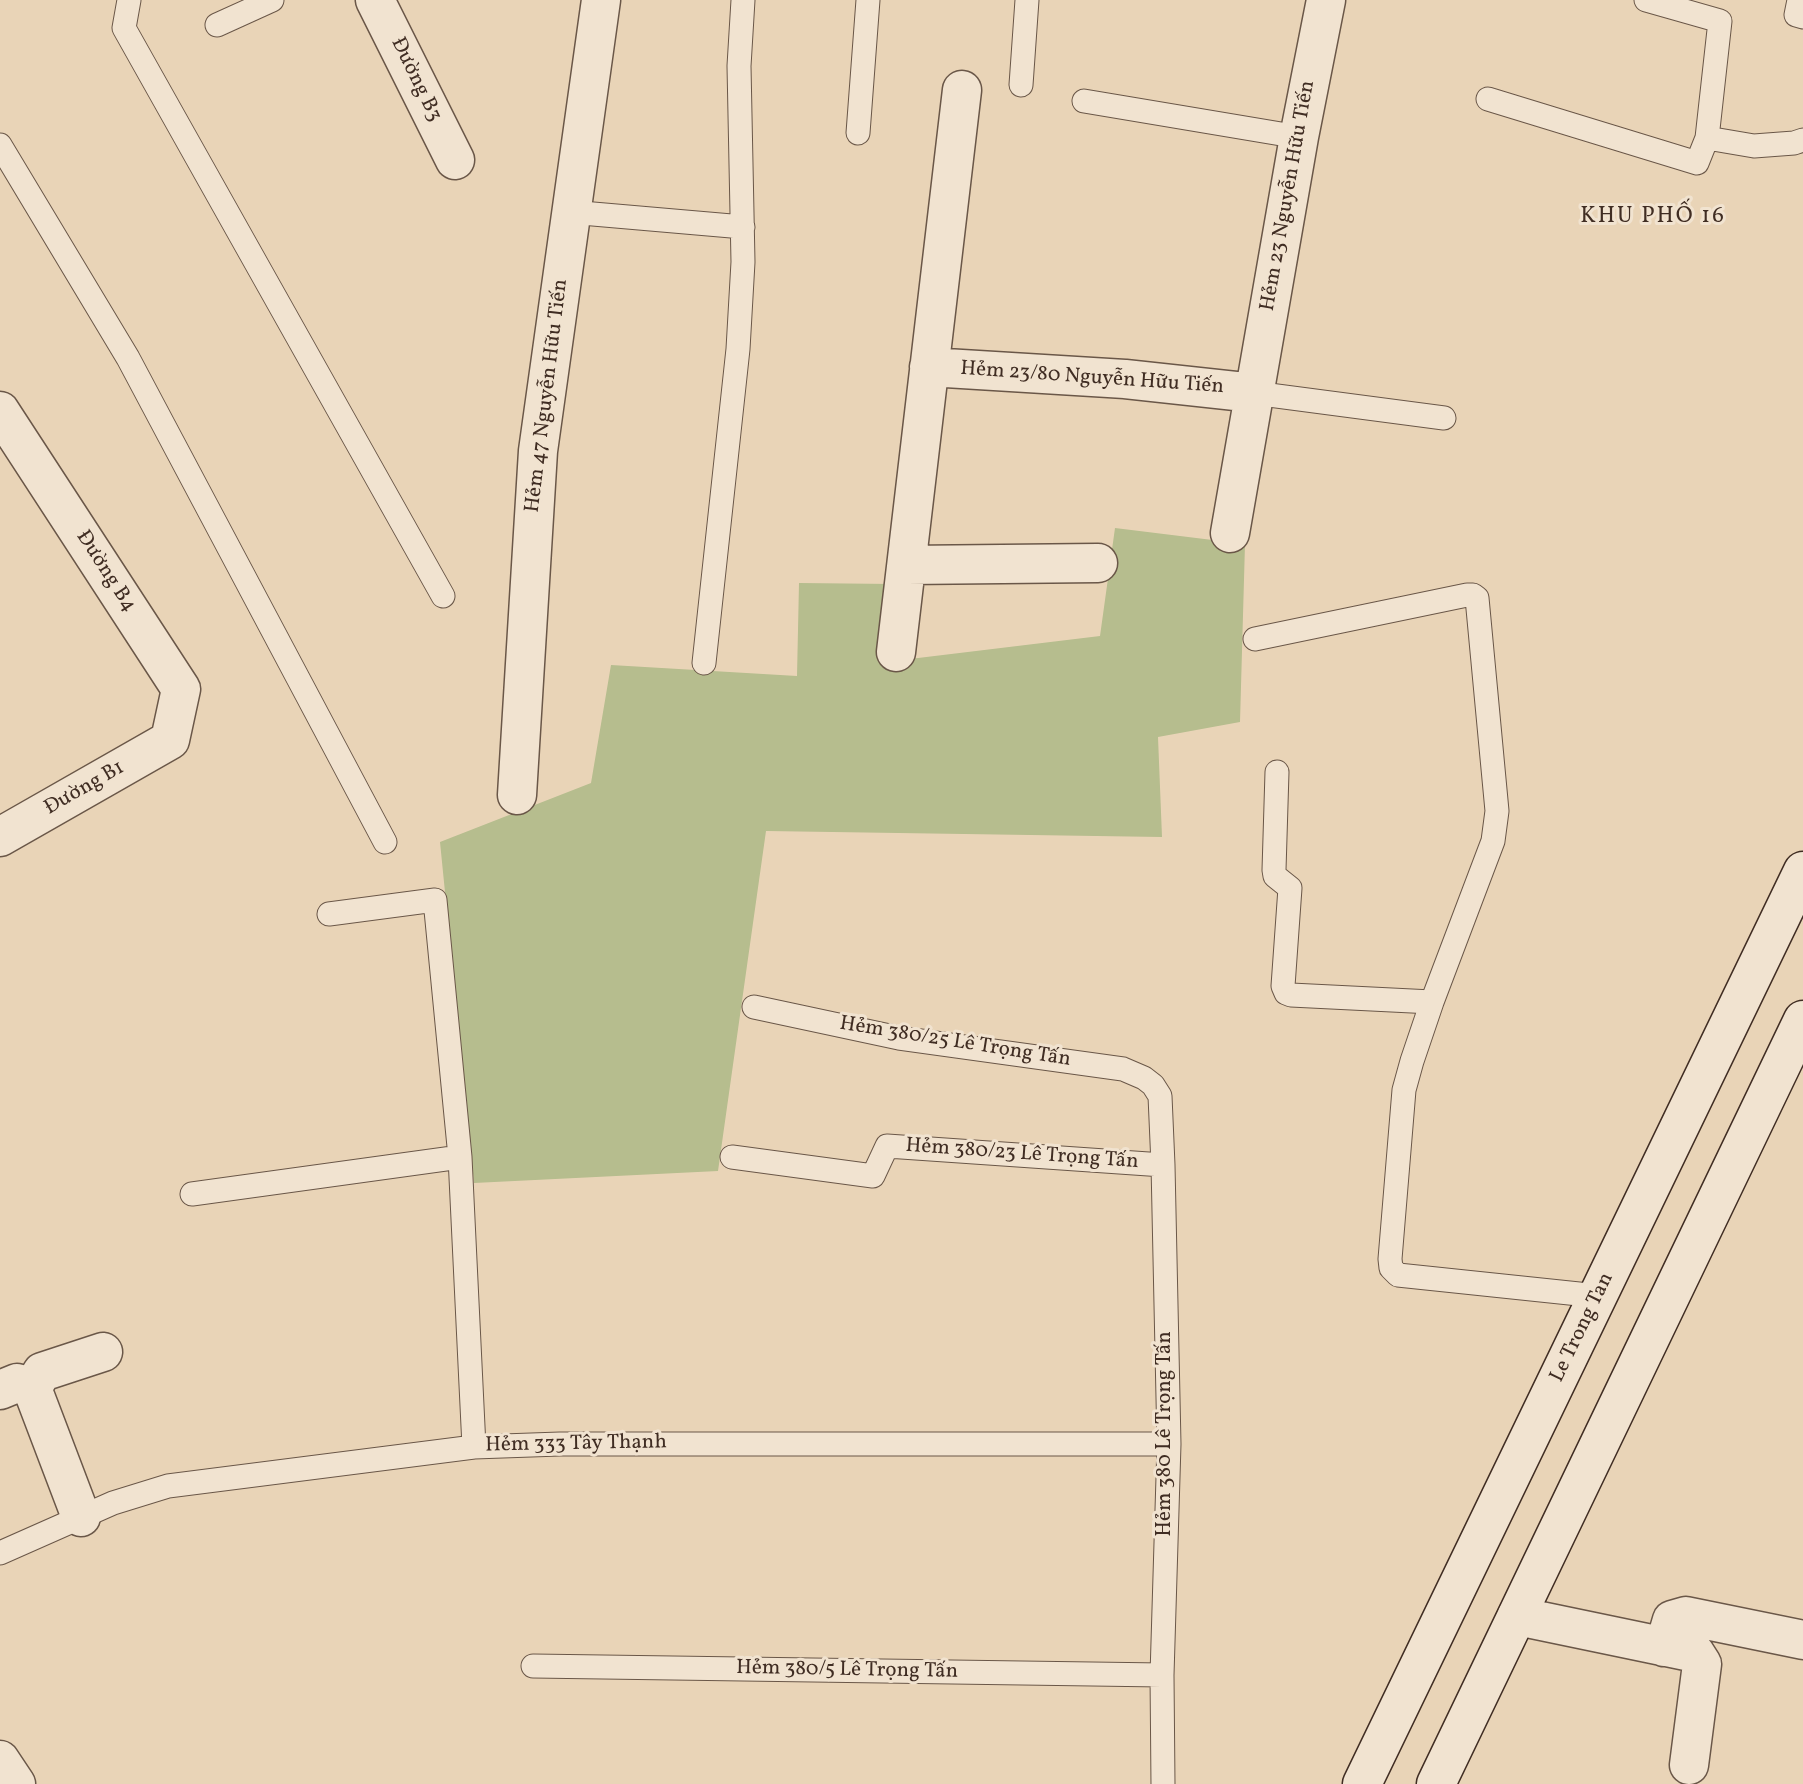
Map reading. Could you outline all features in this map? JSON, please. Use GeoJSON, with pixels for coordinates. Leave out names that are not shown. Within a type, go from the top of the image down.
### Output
{"type":"FeatureCollection","features":[{"type":"Feature","properties":{"kind":"street","name":"Đường B3"},"geometry":{"type":"LineString","coordinates":[[375,0],[455,160]]}},
{"type":"Feature","properties":{"kind":"street","name":"Hẻm 47 Nguyễn Hữu Tiến"},"geometry":{"type":"LineString","coordinates":[[517,795],[538,451],[601,0]]}},
{"type":"Feature","properties":{"kind":"street","name":"Hẻm 23 Nguyễn Hữu Tiến"},"geometry":{"type":"LineString","coordinates":[[1230,533],[1299,137],[1326,0]]}},
{"type":"Feature","properties":{"kind":"street","name":"Hẻm 23/80 Nguyễn Hữu Tiến"},"geometry":{"type":"LineString","coordinates":[[896,652],[962,90]]}},
{"type":"Feature","properties":{"kind":"street","name":"Hẻm 23/80 Nguyễn Hữu Tiến"},"geometry":{"type":"LineString","coordinates":[[929,367],[1125,379],[1254,393]]}},
{"type":"Feature","properties":{"kind":"street","name":"Đường B4"},"geometry":{"type":"LineString","coordinates":[[0,411],[181,689],[170,740]]}},
{"type":"Feature","properties":{"kind":"street"},"geometry":{"type":"LineString","coordinates":[[906,565],[1098,563]]}},
{"type":"Feature","properties":{"kind":"street","name":"Đường B1"},"geometry":{"type":"LineString","coordinates":[[0,837],[170,740]]}},
{"type":"Feature","properties":{"kind":"street","name":"Le Trong Tan"},"geometry":{"type":"LineString","coordinates":[[1362,1784],[1598,1296],[1792,921],[1803,871]]}},
{"type":"Feature","properties":{"kind":"street"},"geometry":{"type":"LineString","coordinates":[[1436,1784],[1803,1020]]}},
{"type":"Feature","properties":{"kind":"street"},"geometry":{"type":"LineString","coordinates":[[81,1517],[16,1389],[42,1372],[103,1352]]}},
{"type":"Feature","properties":{"kind":"street"},"geometry":{"type":"LineString","coordinates":[[1517,1616],[1695,1653],[1702,1664],[1689,1765]]}},
{"type":"Feature","properties":{"kind":"street"},"geometry":{"type":"LineString","coordinates":[[1664,1647],[1672,1620],[1686,1616],[1803,1640]]}},
{"type":"Feature","properties":{"kind":"street"},"geometry":{"type":"LineString","coordinates":[[0,1760],[16,1784]]}},
{"type":"Feature","properties":{"kind":"lane"},"geometry":{"type":"LineString","coordinates":[[129,0],[124,28],[443,596]]}},
{"type":"Feature","properties":{"kind":"lane"},"geometry":{"type":"LineString","coordinates":[[217,25],[272,0]]}},
{"type":"Feature","properties":{"kind":"lane"},"geometry":{"type":"LineString","coordinates":[[704,663],[737,349],[743,262],[739,66],[743,0]]}},
{"type":"Feature","properties":{"kind":"lane"},"geometry":{"type":"LineString","coordinates":[[858,133],[868,0]]}},
{"type":"Feature","properties":{"kind":"lane"},"geometry":{"type":"LineString","coordinates":[[1021,85],[1027,0]]}},
{"type":"Feature","properties":{"kind":"lane"},"geometry":{"type":"LineString","coordinates":[[1488,99],[1697,163],[1707,138],[1720,21],[1646,0]]}},
{"type":"Feature","properties":{"kind":"lane"},"geometry":{"type":"LineString","coordinates":[[1799,0],[1796,15],[1803,17]]}},
{"type":"Feature","properties":{"kind":"lane"},"geometry":{"type":"LineString","coordinates":[[1083,102],[1299,137]]}},
{"type":"Feature","properties":{"kind":"lane"},"geometry":{"type":"LineString","coordinates":[[1707,138],[1754,146],[1803,140]]}},
{"type":"Feature","properties":{"kind":"lane"},"geometry":{"type":"LineString","coordinates":[[0,145],[128,358],[384,842]]}},
{"type":"Feature","properties":{"kind":"lane"},"geometry":{"type":"LineString","coordinates":[[570,212],[743,228]]}},
{"type":"Feature","properties":{"kind":"lane"},"geometry":{"type":"LineString","coordinates":[[1254,393],[1444,418]]}},
{"type":"Feature","properties":{"kind":"lane"},"geometry":{"type":"LineString","coordinates":[[1255,639],[1467,595],[1477,598],[1497,811],[1493,841],[1433,1002],[1404,1090],[1391,1268],[1398,1275],[1598,1296]]}},
{"type":"Feature","properties":{"kind":"lane"},"geometry":{"type":"LineString","coordinates":[[1277,772],[1274,870],[1275,876],[1290,888],[1283,986],[1286,993],[1433,1002]]}},
{"type":"Feature","properties":{"kind":"lane"},"geometry":{"type":"LineString","coordinates":[[329,914],[435,900],[460,1157],[474,1447]]}},
{"type":"Feature","properties":{"kind":"lane","name":"Hẻm 380/25 Lê Trọng Tấn"},"geometry":{"type":"LineString","coordinates":[[754,1007],[900,1038],[1123,1069],[1153,1085]]}},
{"type":"Feature","properties":{"kind":"lane","name":"Hẻm 380 Lê Trọng Tấn"},"geometry":{"type":"LineString","coordinates":[[1153,1085],[1160,1096],[1162,1109],[1169,1444],[1162,1675],[1163,1784]]}},
{"type":"Feature","properties":{"kind":"lane","name":"Hẻm 380/23 Lê Trọng Tấn"},"geometry":{"type":"LineString","coordinates":[[733,1157],[873,1176],[887,1146],[1164,1165]]}},
{"type":"Feature","properties":{"kind":"lane"},"geometry":{"type":"LineString","coordinates":[[192,1194],[460,1157]]}},
{"type":"Feature","properties":{"kind":"lane","name":"Hẻm 333 Tây Thạnh"},"geometry":{"type":"LineString","coordinates":[[0,1553],[139,1493],[168,1486],[474,1447],[560,1444],[1169,1444]]}},
{"type":"Feature","properties":{"kind":"lane","name":"Hẻm 380/5 Lê Trọng Tấn"},"geometry":{"type":"LineString","coordinates":[[533,1666],[1162,1675]]}},
{"type":"Feature","properties":{"kind":"green space"},"geometry":{"type":"Polygon","coordinates":[[[1115,528],[1245,544],[1240,722],[1158,737],[1162,837],[766,831],[718,1171],[474,1183],[440,842],[591,783],[611,665],[797,676],[799,583],[894,584],[885,662],[1100,636],[1115,528]]]}},
{"type":"Feature","properties":{"kind":"district","name":"KHU PHỐ 16"},"geometry":{"type":"Point","coordinates":[1653,218]}}]}
